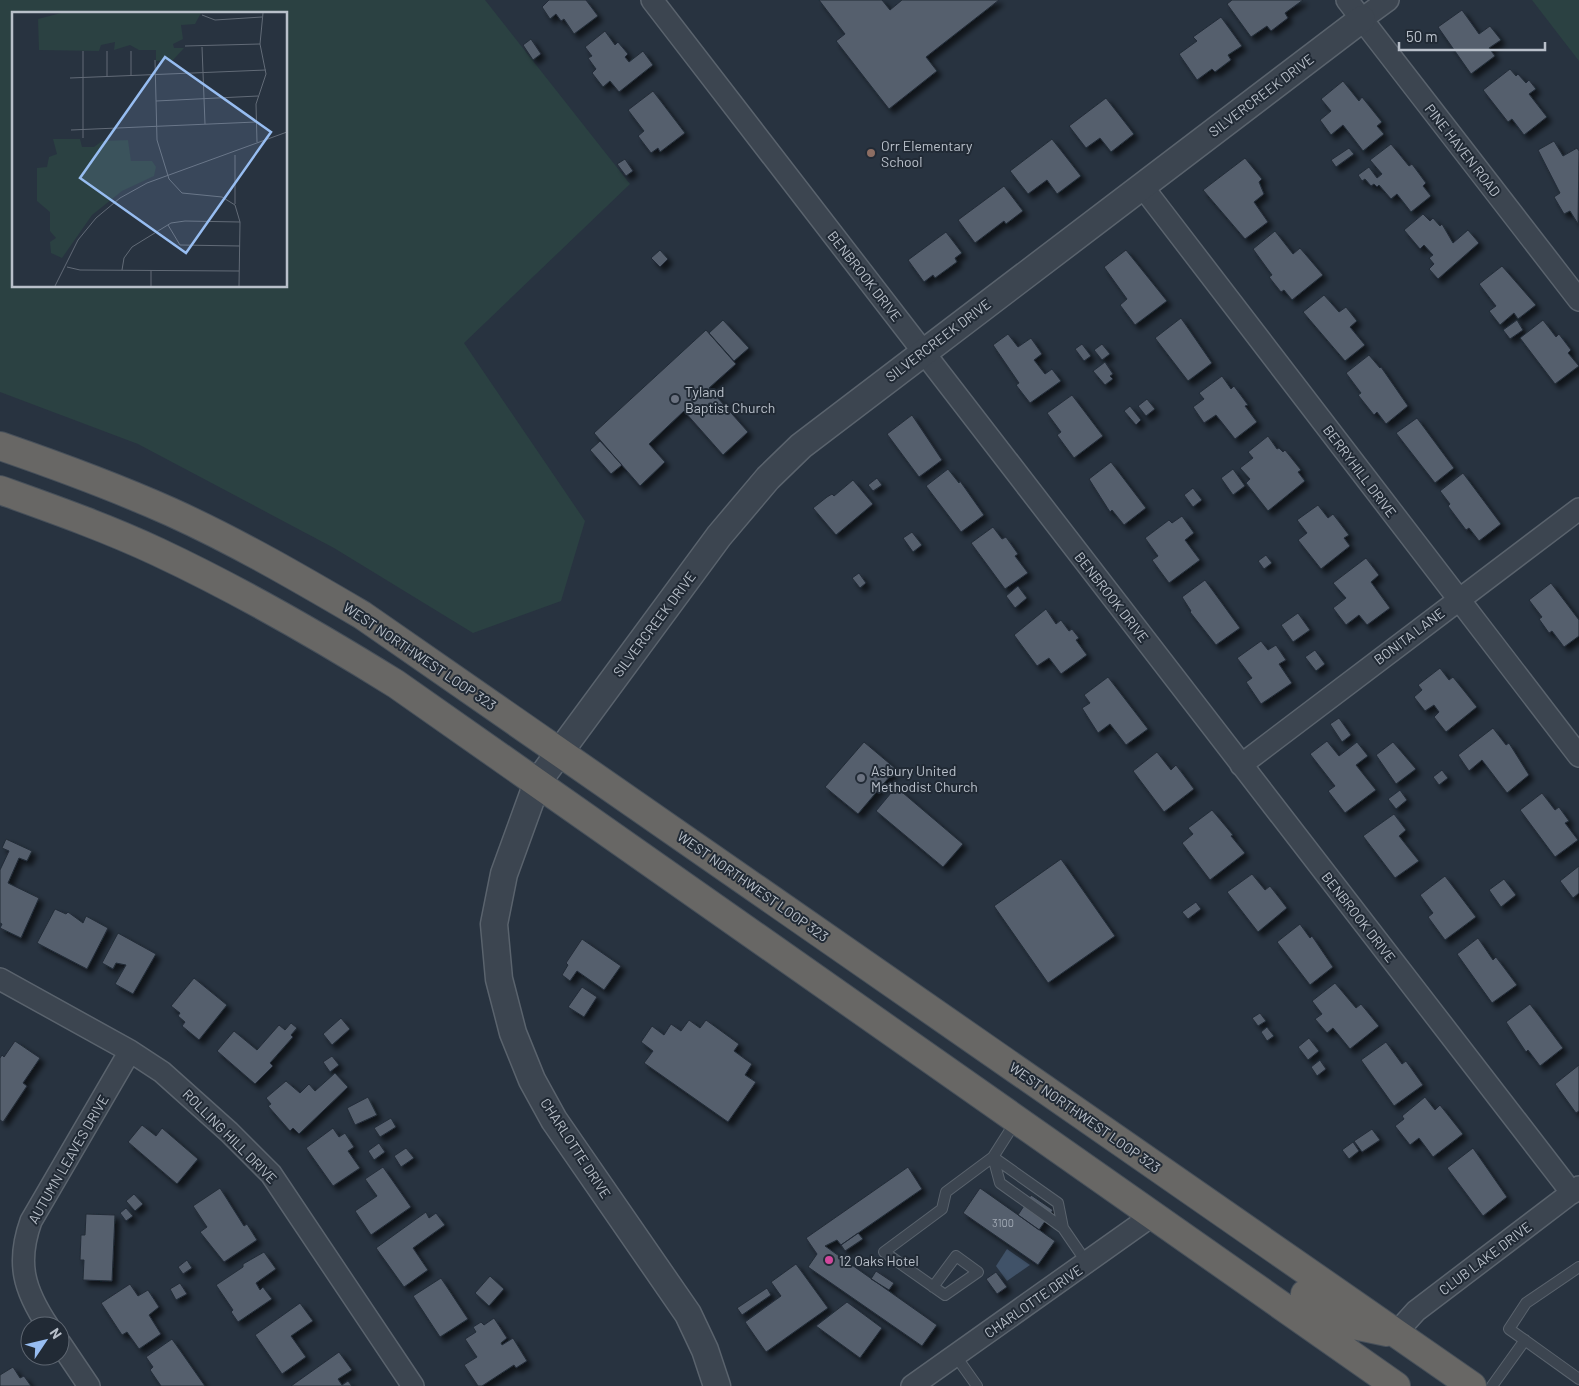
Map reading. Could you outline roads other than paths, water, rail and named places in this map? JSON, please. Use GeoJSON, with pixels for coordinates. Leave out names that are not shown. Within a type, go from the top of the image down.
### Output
{"type":"FeatureCollection","features":[{"type":"Feature","properties":{"kind":"highway","name":"WEST NORTHWEST LOOP 323"},"geometry":{"type":"LineString","coordinates":[[0,446],[70,470],[161,508],[268,560],[362,615],[1472,1386]]}},
{"type":"Feature","properties":{"kind":"highway"},"geometry":{"type":"LineString","coordinates":[[0,490],[114,532],[195,570],[278,612],[396,684],[1153,1215],[1383,1380]]}},
{"type":"Feature","properties":{"kind":"highway"},"geometry":{"type":"LineString","coordinates":[[1153,1215],[1167,1200],[1174,1200],[1349,1324],[1396,1333]]}},
{"type":"Feature","properties":{"kind":"street","name":"BENBROOK DRIVE"},"geometry":{"type":"LineString","coordinates":[[652,0],[1241,765],[1575,1190]]}},
{"type":"Feature","properties":{"kind":"street","name":"SILVERCREEK DRIVE"},"geometry":{"type":"LineString","coordinates":[[559,752],[719,536],[768,478],[812,436],[1142,186],[1355,9],[1388,0]]}},
{"type":"Feature","properties":{"kind":"street","name":"PINE HAVEN ROAD"},"geometry":{"type":"LineString","coordinates":[[1355,9],[1579,300]]}},
{"type":"Feature","properties":{"kind":"street","name":"BERRYHILL DRIVE"},"geometry":{"type":"LineString","coordinates":[[1142,186],[1579,756]]}},
{"type":"Feature","properties":{"kind":"street","name":"BONITA LANE"},"geometry":{"type":"LineString","coordinates":[[1241,765],[1579,509]]}},
{"type":"Feature","properties":{"kind":"street","name":"CHARLOTTE DRIVE"},"geometry":{"type":"LineString","coordinates":[[559,752],[537,783],[504,874],[494,924],[499,979],[513,1033],[532,1080],[554,1120],[688,1314],[706,1350],[716,1386]]}},
{"type":"Feature","properties":{"kind":"street","name":"ROLLING HILL DRIVE"},"geometry":{"type":"LineString","coordinates":[[0,979],[130,1051],[162,1072],[194,1098],[271,1174],[413,1386]]}},
{"type":"Feature","properties":{"kind":"street","name":"AUTUMN LEAVES DRIVE"},"geometry":{"type":"LineString","coordinates":[[42,1316],[27,1289],[22,1264],[25,1238],[31,1221],[130,1051]]}},
{"type":"Feature","properties":{"kind":"street","name":"CLUB LAKE DRIVE"},"geometry":{"type":"LineString","coordinates":[[1396,1333],[1416,1310],[1575,1190]]}},
{"type":"Feature","properties":{"kind":"street","name":"CHARLOTTE DRIVE"},"geometry":{"type":"LineString","coordinates":[[912,1386],[1153,1215]]}},
{"type":"Feature","properties":{"kind":"street"},"geometry":{"type":"LineString","coordinates":[[70,1358],[89,1386]]}},
{"type":"Feature","properties":{"kind":"lane"},"geometry":{"type":"LineString","coordinates":[[933,1287],[884,1252],[942,1209],[946,1192],[993,1157],[1017,1120]]}},
{"type":"Feature","properties":{"kind":"lane"},"geometry":{"type":"LineString","coordinates":[[993,1157],[1000,1184],[1063,1228],[1087,1263]]}},
{"type":"Feature","properties":{"kind":"lane"},"geometry":{"type":"LineString","coordinates":[[993,1157],[1058,1203],[1063,1228]]}},
{"type":"Feature","properties":{"kind":"lane"},"geometry":{"type":"LineString","coordinates":[[1574,1386],[1579,1380],[1510,1329],[1526,1303],[1579,1267]]}},
{"type":"Feature","properties":{"kind":"lane"},"geometry":{"type":"LineString","coordinates":[[1492,1386],[1525,1340]]}},
{"type":"Feature","properties":{"kind":"lane"},"geometry":{"type":"LineString","coordinates":[[955,1356],[977,1386]]}},
{"type":"Feature","properties":{"kind":"water"},"geometry":{"type":"Polygon","coordinates":[[[1007,1249],[1030,1265],[1007,1281],[996,1266],[1007,1249]]]}},
{"type":"Feature","properties":{"kind":"place","name":"Orr Elementary School"},"geometry":{"type":"Point","coordinates":[871,153]}},
{"type":"Feature","properties":{"kind":"place","name":"Tyland Baptist Church"},"geometry":{"type":"Point","coordinates":[675,399]}},
{"type":"Feature","properties":{"kind":"place","name":"Asbury United Methodist Church"},"geometry":{"type":"Point","coordinates":[861,778]}},
{"type":"Feature","properties":{"kind":"place","name":"12 Oaks Hotel"},"geometry":{"type":"Point","coordinates":[829,1260]}}]}
